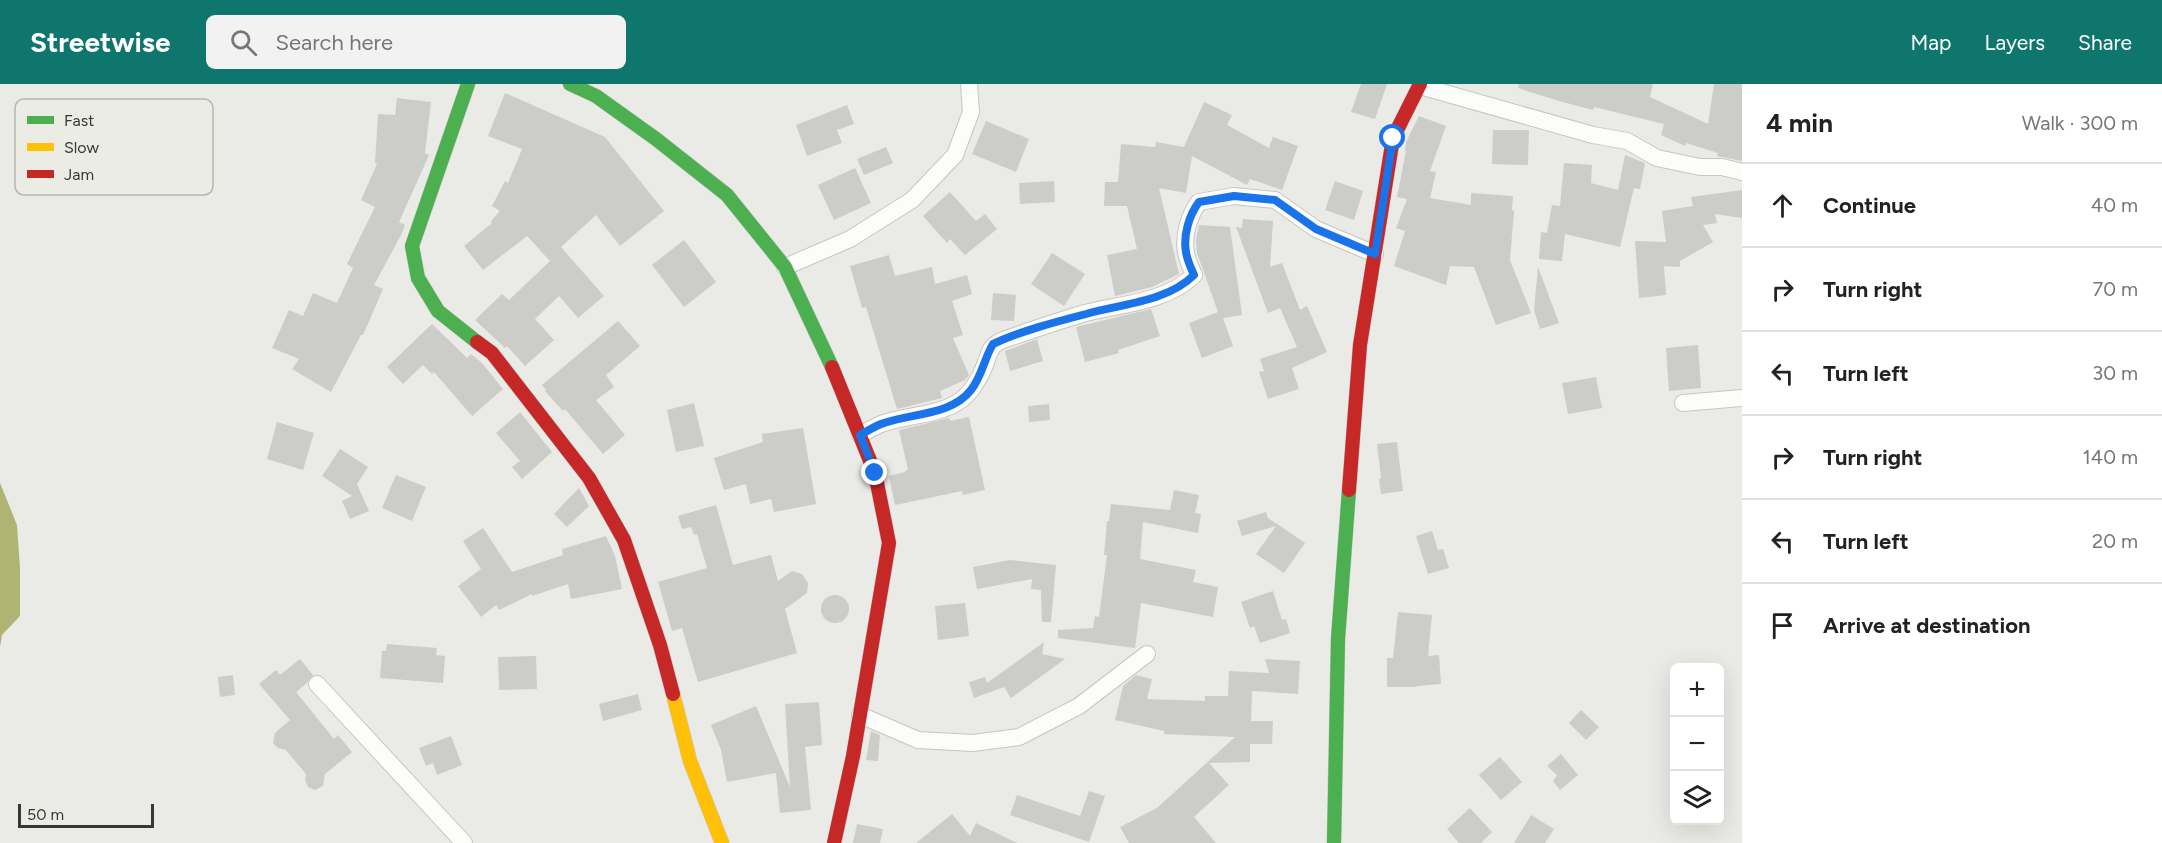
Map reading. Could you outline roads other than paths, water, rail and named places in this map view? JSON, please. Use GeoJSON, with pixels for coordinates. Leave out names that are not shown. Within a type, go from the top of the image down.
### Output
{"type":"FeatureCollection","features":[{"type":"Feature","properties":{"kind":"street"},"geometry":{"type":"LineString","coordinates":[[468,84],[412,246],[418,278],[438,311],[492,353],[589,478],[624,540],[660,645],[690,761],[722,843]]}},
{"type":"Feature","properties":{"kind":"street"},"geometry":{"type":"LineString","coordinates":[[570,84],[596,96],[657,139],[727,195],[785,267],[836,376],[875,473],[889,543],[860,715],[834,843]]}},
{"type":"Feature","properties":{"kind":"street"},"geometry":{"type":"LineString","coordinates":[[785,267],[850,239],[912,200],[956,155],[971,112],[969,84]]}},
{"type":"Feature","properties":{"kind":"street"},"geometry":{"type":"LineString","coordinates":[[1334,843],[1338,639],[1360,345],[1393,138],[1420,85],[1593,135],[1627,141],[1657,158],[1700,167],[1722,167],[1742,172]]}},
{"type":"Feature","properties":{"kind":"street"},"geometry":{"type":"LineString","coordinates":[[860,435],[880,424],[958,402],[971,390],[985,365],[993,344],[1083,314],[1159,295],[1182,286],[1194,275],[1186,252],[1188,225],[1199,202],[1234,196],[1275,200],[1316,229],[1375,254]]}},
{"type":"Feature","properties":{"kind":"street"},"geometry":{"type":"LineString","coordinates":[[1683,404],[1742,398]]}},
{"type":"Feature","properties":{"kind":"street"},"geometry":{"type":"LineString","coordinates":[[860,715],[918,740],[973,743],[1019,737],[1079,705],[1147,654]]}},
{"type":"Feature","properties":{"kind":"street"},"geometry":{"type":"LineString","coordinates":[[317,684],[464,843]]}},
{"type":"Feature","properties":{"kind":"street"},"geometry":{"type":"LineString","coordinates":[[432,824],[458,843]]}}]}
